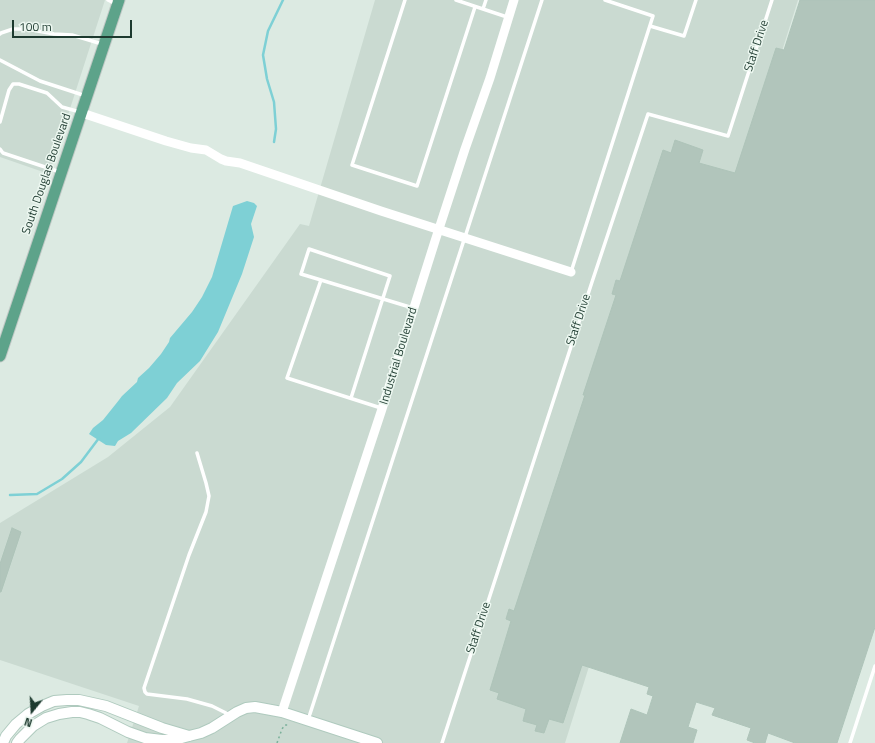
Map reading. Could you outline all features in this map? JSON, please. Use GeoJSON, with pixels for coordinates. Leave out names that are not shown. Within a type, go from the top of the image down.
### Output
{"type":"FeatureCollection","features":[{"type":"Feature","properties":{"kind":"main road","name":"South Douglas Boulevard"},"geometry":{"type":"LineString","coordinates":[[0,356],[82,113],[104,44],[114,2]]}},
{"type":"Feature","properties":{"kind":"main road"},"geometry":{"type":"LineString","coordinates":[[3,743],[6,736],[16,724],[28,714],[54,701],[67,700],[79,700],[106,706],[162,728],[189,736]]}},
{"type":"Feature","properties":{"kind":"main road"},"geometry":{"type":"LineString","coordinates":[[17,743],[33,726],[46,718],[72,712],[80,712],[100,718],[128,732],[145,738],[174,740],[201,733],[212,728],[237,712],[246,708],[255,707],[282,712],[377,743]]}},
{"type":"Feature","properties":{"kind":"street","name":"Industrial Boulevard"},"geometry":{"type":"LineString","coordinates":[[282,712],[382,408],[464,149],[490,78],[514,0]]}},
{"type":"Feature","properties":{"kind":"street"},"geometry":{"type":"LineString","coordinates":[[82,113],[166,141],[191,148],[206,150],[226,161],[240,163],[439,229],[463,242],[572,268]]}},
{"type":"Feature","properties":{"kind":"lane"},"geometry":{"type":"LineString","coordinates":[[405,0],[352,165],[417,186],[475,6]]}},
{"type":"Feature","properties":{"kind":"lane"},"geometry":{"type":"LineString","coordinates":[[456,0],[508,18]]}},
{"type":"Feature","properties":{"kind":"lane"},"geometry":{"type":"LineString","coordinates":[[483,9],[486,0]]}},
{"type":"Feature","properties":{"kind":"lane"},"geometry":{"type":"LineString","coordinates":[[308,721],[542,0]]}},
{"type":"Feature","properties":{"kind":"lane"},"geometry":{"type":"LineString","coordinates":[[572,268],[654,16],[605,0]]}},
{"type":"Feature","properties":{"kind":"lane"},"geometry":{"type":"LineString","coordinates":[[650,26],[684,36],[696,0]]}},
{"type":"Feature","properties":{"kind":"lane","name":"Staff Drive"},"geometry":{"type":"LineString","coordinates":[[442,743],[648,114],[728,136],[772,0]]}},
{"type":"Feature","properties":{"kind":"lane"},"geometry":{"type":"LineString","coordinates":[[0,34],[13,29],[27,29],[54,34],[72,35],[104,44]]}},
{"type":"Feature","properties":{"kind":"lane"},"geometry":{"type":"LineString","coordinates":[[0,60],[40,81],[87,96]]}},
{"type":"Feature","properties":{"kind":"lane"},"geometry":{"type":"LineString","coordinates":[[0,122],[9,90],[13,84],[19,84],[47,93],[62,106],[82,113]]}},
{"type":"Feature","properties":{"kind":"lane"},"geometry":{"type":"LineString","coordinates":[[0,149],[3,153],[61,173]]}},
{"type":"Feature","properties":{"kind":"lane"},"geometry":{"type":"LineString","coordinates":[[351,398],[383,298],[390,276],[309,249],[301,274],[383,298],[414,308]]}},
{"type":"Feature","properties":{"kind":"lane"},"geometry":{"type":"LineString","coordinates":[[321,280],[287,378],[382,408]]}},
{"type":"Feature","properties":{"kind":"lane"},"geometry":{"type":"LineString","coordinates":[[197,453],[209,496],[206,512],[189,555],[144,688],[147,694],[187,699],[212,706],[230,716]]}},
{"type":"Feature","properties":{"kind":"lane"},"geometry":{"type":"LineString","coordinates":[[850,743],[875,666]]}},
{"type":"Feature","properties":{"kind":"path"},"geometry":{"type":"LineString","coordinates":[[278,743],[282,728],[285,725]]}},
{"type":"Feature","properties":{"kind":"shaded area"},"geometry":{"type":"Polygon","coordinates":[[[0,0],[105,0],[49,174],[0,157],[0,0]]]}},
{"type":"Feature","properties":{"kind":"shaded area"},"geometry":{"type":"Polygon","coordinates":[[[375,0],[798,0],[565,743],[127,743],[139,706],[0,660],[0,523],[108,457],[170,407],[300,224],[309,226],[375,0]]]}},
{"type":"Feature","properties":{"kind":"water"},"geometry":{"type":"Polygon","coordinates":[[[247,201],[254,203],[257,206],[251,224],[254,237],[242,274],[218,332],[200,361],[177,383],[167,398],[131,433],[118,441],[115,446],[106,445],[89,434],[161,354],[170,338],[192,312],[202,297],[212,277],[233,206],[247,201]]]}},
{"type":"Feature","properties":{"kind":"building"},"geometry":{"type":"Polygon","coordinates":[[[800,0],[875,0],[875,627],[837,743],[795,743],[768,733],[765,743],[755,743],[747,740],[751,728],[712,715],[715,708],[696,702],[688,727],[697,730],[693,743],[620,743],[631,709],[647,715],[653,696],[647,694],[649,687],[582,665],[563,723],[549,719],[544,733],[535,731],[537,725],[523,721],[526,709],[497,699],[499,693],[490,690],[511,621],[506,619],[509,609],[514,611],[585,395],[583,395],[616,295],[612,294],[616,280],[620,281],[663,150],[671,153],[675,140],[703,150],[699,163],[735,173],[776,48],[784,50],[800,0]]]}},
{"type":"Feature","properties":{"kind":"building"},"geometry":{"type":"Polygon","coordinates":[[[12,528],[21,532],[0,592],[0,564],[12,528]]]}},
{"type":"Feature","properties":{"kind":"waterway"},"geometry":{"type":"LineString","coordinates":[[274,142],[276,129],[274,102],[267,79],[263,55],[268,31],[283,0]]}},
{"type":"Feature","properties":{"kind":"waterway"},"geometry":{"type":"LineString","coordinates":[[10,495],[37,494],[62,479],[81,462],[99,438]]}}]}
